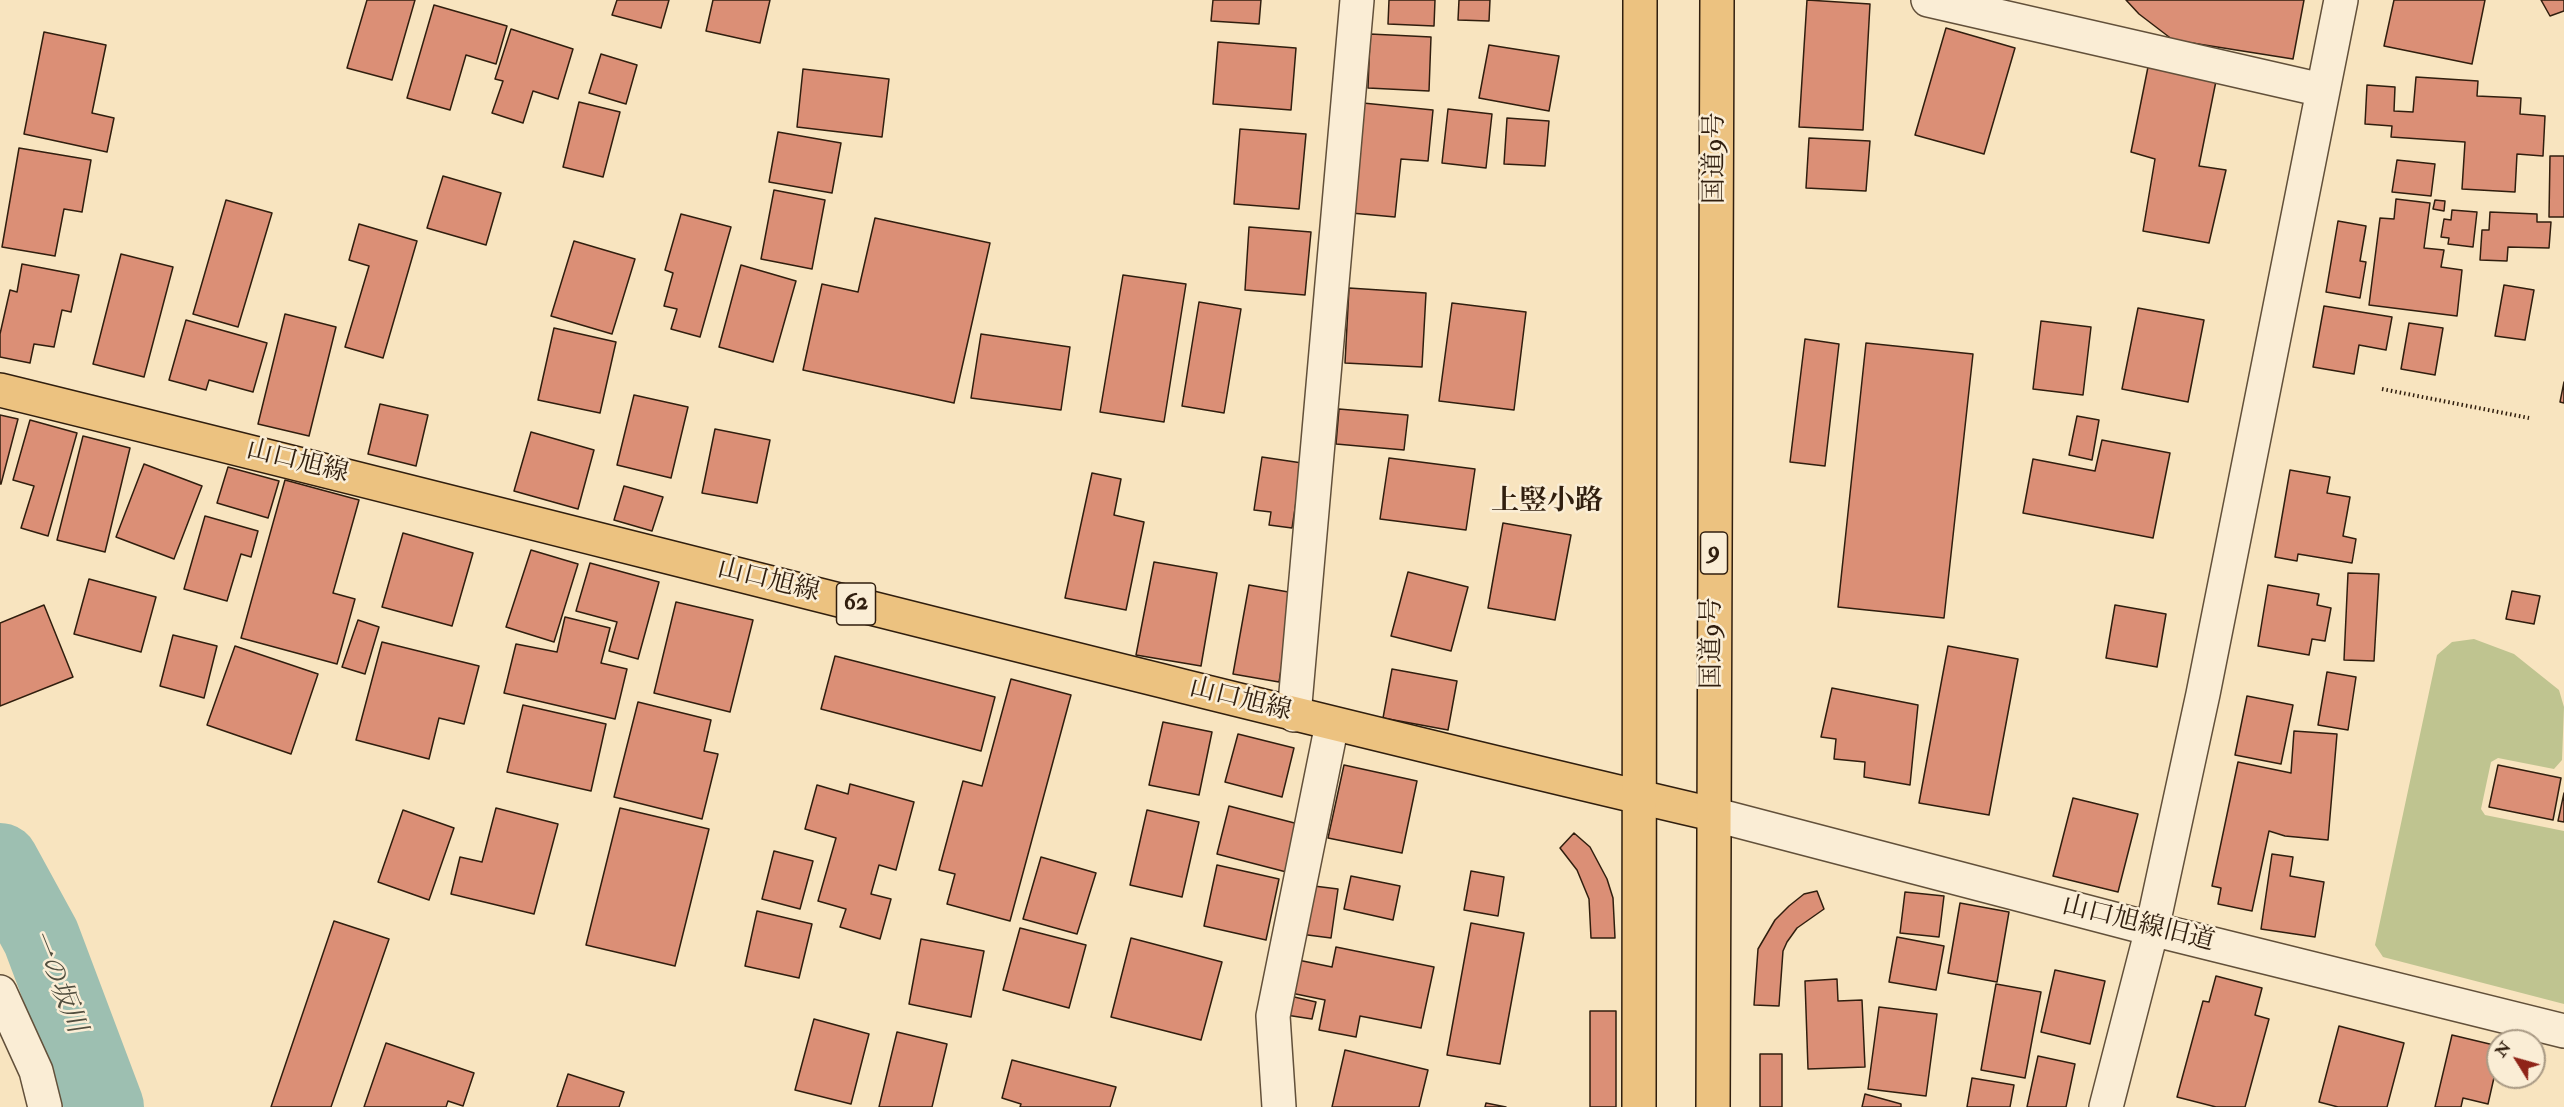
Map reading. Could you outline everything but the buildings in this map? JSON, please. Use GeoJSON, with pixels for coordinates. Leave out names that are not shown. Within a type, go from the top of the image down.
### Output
{"type":"FeatureCollection","features":[{"type":"Feature","properties":{"kind":"main road"},"geometry":{"type":"LineString","coordinates":[[1639,1107],[1640,0]]}},
{"type":"Feature","properties":{"kind":"main road","name":"国道9号"},"geometry":{"type":"LineString","coordinates":[[1713,1107],[1712,814],[1717,0]]}},
{"type":"Feature","properties":{"kind":"main road","name":"山口旭線"},"geometry":{"type":"LineString","coordinates":[[0,390],[364,479],[1294,715],[1712,814]]}},
{"type":"Feature","properties":{"kind":"street"},"geometry":{"type":"LineString","coordinates":[[1294,715],[1357,0]]}},
{"type":"Feature","properties":{"kind":"street"},"geometry":{"type":"LineString","coordinates":[[1928,0],[2322,90]]}},
{"type":"Feature","properties":{"kind":"street"},"geometry":{"type":"LineString","coordinates":[[2106,1107],[2152,929],[2203,694],[2341,0]]}},
{"type":"Feature","properties":{"kind":"street"},"geometry":{"type":"LineString","coordinates":[[1279,1107],[1274,1017],[1332,724]]}},
{"type":"Feature","properties":{"kind":"street","name":"山口旭線旧道"},"geometry":{"type":"LineString","coordinates":[[1712,814],[2152,929],[2564,1031]]}},
{"type":"Feature","properties":{"kind":"street"},"geometry":{"type":"LineString","coordinates":[[0,992],[36,1071],[45,1107]]}},
{"type":"Feature","properties":{"kind":"path"},"geometry":{"type":"LineString","coordinates":[[2382,389],[2529,418]]}},
{"type":"Feature","properties":{"kind":"green space"},"geometry":{"type":"Polygon","coordinates":[[[2474,639],[2514,654],[2559,690],[2564,707],[2562,760],[2554,769],[2498,758],[2491,762],[2481,809],[2485,815],[2564,831],[2564,1004],[2383,957],[2375,945],[2437,655],[2452,642],[2474,639]]]}},
{"type":"Feature","properties":{"kind":"waterway","name":"一の坂川"},"geometry":{"type":"LineString","coordinates":[[0,862],[41,937],[105,1107]]}},
{"type":"Feature","properties":{"kind":"district","name":"上竪小路"},"geometry":{"type":"Point","coordinates":[1547,503]}}]}
